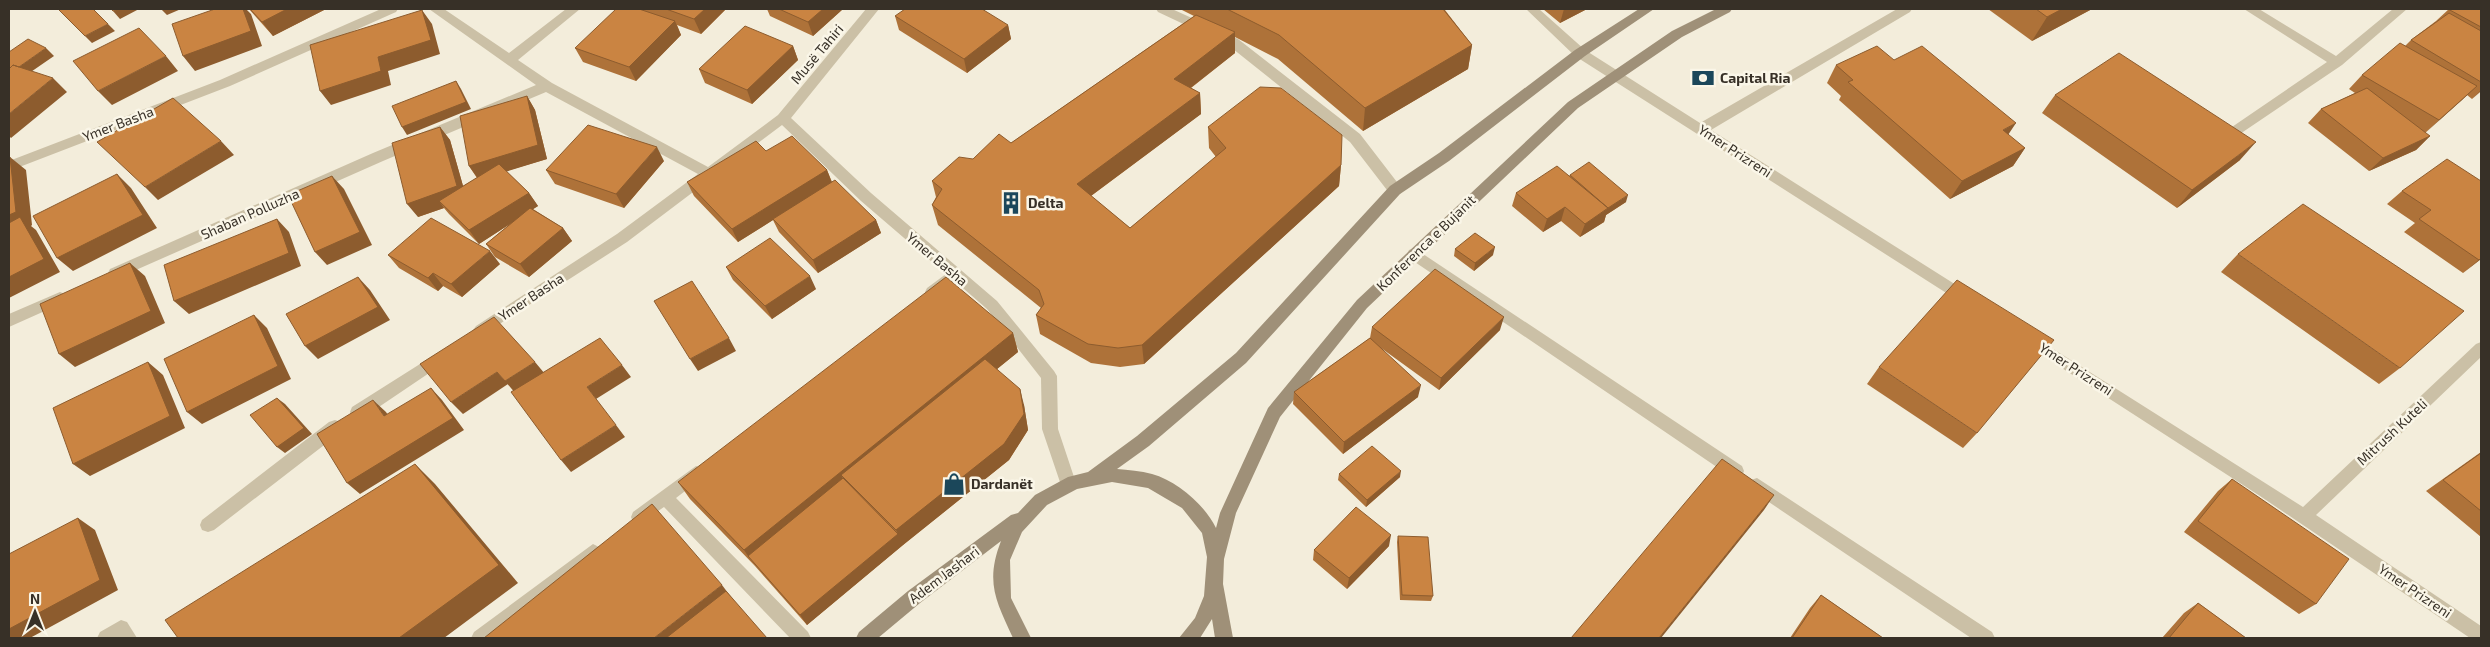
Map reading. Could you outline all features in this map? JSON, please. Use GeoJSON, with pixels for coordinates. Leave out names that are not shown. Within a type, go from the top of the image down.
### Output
{"type":"FeatureCollection","features":[{"type":"Feature","properties":{"kind":"main road"},"geometry":{"type":"LineString","coordinates":[[1095,475],[1143,441],[1241,358],[1396,190],[1444,157],[1580,52],[1648,9]]}},
{"type":"Feature","properties":{"kind":"main road","name":"Konferenca e Bujanit"},"geometry":{"type":"LineString","coordinates":[[1217,557],[1228,513],[1274,413],[1362,304],[1573,106],[1617,74],[1678,34],[1726,9]]}},
{"type":"Feature","properties":{"kind":"main road"},"geometry":{"type":"LineString","coordinates":[[1022,638],[1009,621],[1000,594],[1000,566],[1009,539],[1024,514],[1045,496],[1068,483],[1095,475],[1132,476],[1150,480],[1175,491],[1195,509],[1210,531],[1217,557],[1216,585],[1224,638]]}},
{"type":"Feature","properties":{"kind":"main road","name":"Adem Jashari"},"geometry":{"type":"LineString","coordinates":[[865,638],[914,597],[1024,514]]}},
{"type":"Feature","properties":{"kind":"main road"},"geometry":{"type":"LineString","coordinates":[[1188,638],[1207,611],[1216,585]]}},
{"type":"Feature","properties":{"kind":"street","name":"Ymer Basha"},"geometry":{"type":"LineString","coordinates":[[9,166],[225,83],[392,9]]}},
{"type":"Feature","properties":{"kind":"street"},"geometry":{"type":"LineString","coordinates":[[435,9],[547,86],[708,173]]}},
{"type":"Feature","properties":{"kind":"street"},"geometry":{"type":"LineString","coordinates":[[509,60],[574,9]]}},
{"type":"Feature","properties":{"kind":"street","name":"Musë Tahiri"},"geometry":{"type":"LineString","coordinates":[[783,118],[873,9]]}},
{"type":"Feature","properties":{"kind":"street"},"geometry":{"type":"LineString","coordinates":[[1162,9],[1234,42],[1355,138],[1396,190]]}},
{"type":"Feature","properties":{"kind":"street","name":"Ymer Prizreni"},"geometry":{"type":"LineString","coordinates":[[1532,9],[1580,52],[1983,310]]}},
{"type":"Feature","properties":{"kind":"street"},"geometry":{"type":"LineString","coordinates":[[1701,129],[1906,9]]}},
{"type":"Feature","properties":{"kind":"street"},"geometry":{"type":"LineString","coordinates":[[2250,9],[2337,62]]}},
{"type":"Feature","properties":{"kind":"street"},"geometry":{"type":"LineString","coordinates":[[2234,133],[2337,62],[2401,9]]}},
{"type":"Feature","properties":{"kind":"street","name":"Shaban Polluzha"},"geometry":{"type":"LineString","coordinates":[[101,280],[378,156],[547,86]]}},
{"type":"Feature","properties":{"kind":"street","name":"Ymer Basha"},"geometry":{"type":"LineString","coordinates":[[467,339],[622,238],[783,118],[866,197],[992,305],[1049,376],[1050,429],[1068,483]]}},
{"type":"Feature","properties":{"kind":"street"},"geometry":{"type":"LineString","coordinates":[[1414,254],[1986,638]]}},
{"type":"Feature","properties":{"kind":"street"},"geometry":{"type":"LineString","coordinates":[[916,305],[955,274]]}},
{"type":"Feature","properties":{"kind":"street"},"geometry":{"type":"LineString","coordinates":[[9,321],[74,292]]}},
{"type":"Feature","properties":{"kind":"street","name":"Ymer Prizreni"},"geometry":{"type":"LineString","coordinates":[[2016,331],[2304,516],[2481,636]]}},
{"type":"Feature","properties":{"kind":"street","name":"Mitrush Kuteli"},"geometry":{"type":"LineString","coordinates":[[2304,516],[2481,348]]}},
{"type":"Feature","properties":{"kind":"street"},"geometry":{"type":"LineString","coordinates":[[208,525],[330,430],[451,350]]}},
{"type":"Feature","properties":{"kind":"street"},"geometry":{"type":"LineString","coordinates":[[626,526],[712,461]]}},
{"type":"Feature","properties":{"kind":"street"},"geometry":{"type":"LineString","coordinates":[[665,497],[802,638]]}},
{"type":"Feature","properties":{"kind":"street"},"geometry":{"type":"LineString","coordinates":[[480,638],[603,544]]}},
{"type":"Feature","properties":{"kind":"street"},"geometry":{"type":"LineString","coordinates":[[106,638],[124,633]]}},
{"type":"Feature","properties":{"kind":"building"},"geometry":{"type":"Polygon","coordinates":[[[58,9],[93,9],[108,24],[85,36],[58,9]]]}},
{"type":"Feature","properties":{"kind":"building"},"geometry":{"type":"Polygon","coordinates":[[[215,9],[243,9],[251,31],[183,56],[172,24],[215,9]]]}},
{"type":"Feature","properties":{"kind":"building"},"geometry":{"type":"Polygon","coordinates":[[[250,9],[287,9],[262,22],[250,9]]]}},
{"type":"Feature","properties":{"kind":"building"},"geometry":{"type":"Polygon","coordinates":[[[616,9],[639,9],[675,21],[629,67],[575,48],[616,9]]]}},
{"type":"Feature","properties":{"kind":"building"},"geometry":{"type":"Polygon","coordinates":[[[666,9],[705,9],[694,19],[666,9]]]}},
{"type":"Feature","properties":{"kind":"building"},"geometry":{"type":"Polygon","coordinates":[[[779,9],[823,9],[808,22],[779,9]]]}},
{"type":"Feature","properties":{"kind":"building"},"geometry":{"type":"Polygon","coordinates":[[[905,9],[982,9],[1008,25],[964,59],[895,16],[905,9]]]}},
{"type":"Feature","properties":{"kind":"building"},"geometry":{"type":"Polygon","coordinates":[[[1227,9],[1443,9],[1472,45],[1365,108],[1279,35],[1227,9]]]}},
{"type":"Feature","properties":{"kind":"building"},"geometry":{"type":"Polygon","coordinates":[[[2036,9],[2062,9],[2047,17],[2036,9]]]}},
{"type":"Feature","properties":{"kind":"building"},"geometry":{"type":"Polygon","coordinates":[[[2448,9],[2481,9],[2481,27],[2448,9]]]}},
{"type":"Feature","properties":{"kind":"building"},"geometry":{"type":"Polygon","coordinates":[[[422,10],[431,40],[378,57],[381,71],[320,91],[310,45],[422,10]]]}},
{"type":"Feature","properties":{"kind":"building"},"geometry":{"type":"Polygon","coordinates":[[[2449,13],[2481,31],[2481,82],[2411,40],[2449,13]]]}},
{"type":"Feature","properties":{"kind":"building","name":"Delta"},"geometry":{"type":"Polygon","coordinates":[[[1196,15],[1235,32],[1174,79],[1200,93],[1077,184],[1130,228],[1226,148],[1208,127],[1260,87],[1281,88],[1342,135],[1341,165],[1142,345],[1118,348],[1088,344],[1036,315],[1044,304],[1039,290],[932,205],[942,189],[932,181],[959,157],[973,159],[999,134],[1011,143],[1196,15]]]}},
{"type":"Feature","properties":{"kind":"building"},"geometry":{"type":"Polygon","coordinates":[[[745,26],[793,46],[747,90],[699,69],[745,26]]]}},
{"type":"Feature","properties":{"kind":"building"},"geometry":{"type":"Polygon","coordinates":[[[139,28],[166,56],[98,91],[73,61],[139,28]]]}},
{"type":"Feature","properties":{"kind":"building"},"geometry":{"type":"Polygon","coordinates":[[[28,39],[46,48],[19,67],[13,65],[9,69],[9,52],[28,39]]]}},
{"type":"Feature","properties":{"kind":"building"},"geometry":{"type":"Polygon","coordinates":[[[2400,43],[2477,86],[2439,120],[2362,75],[2400,43]]]}},
{"type":"Feature","properties":{"kind":"building"},"geometry":{"type":"Polygon","coordinates":[[[1877,46],[1894,60],[1922,46],[2016,123],[2003,130],[2025,148],[1962,181],[1848,82],[1853,80],[1836,65],[1877,46]]]}},
{"type":"Feature","properties":{"kind":"building"},"geometry":{"type":"Polygon","coordinates":[[[2119,53],[2256,142],[2192,190],[2055,95],[2119,53]]]}},
{"type":"Feature","properties":{"kind":"building"},"geometry":{"type":"Polygon","coordinates":[[[13,65],[53,78],[9,114],[9,69],[13,65]]]}},
{"type":"Feature","properties":{"kind":"building"},"geometry":{"type":"Polygon","coordinates":[[[456,81],[466,102],[402,127],[392,106],[456,81]]]}},
{"type":"Feature","properties":{"kind":"building"},"geometry":{"type":"Polygon","coordinates":[[[2367,88],[2430,136],[2383,158],[2321,109],[2367,88]]]}},
{"type":"Feature","properties":{"kind":"building"},"geometry":{"type":"Polygon","coordinates":[[[527,96],[538,145],[469,166],[460,116],[527,96]]]}},
{"type":"Feature","properties":{"kind":"building"},"geometry":{"type":"Polygon","coordinates":[[[173,98],[221,141],[145,187],[97,142],[173,98]]]}},
{"type":"Feature","properties":{"kind":"building"},"geometry":{"type":"Polygon","coordinates":[[[588,125],[657,147],[616,194],[546,170],[588,125]]]}},
{"type":"Feature","properties":{"kind":"building"},"geometry":{"type":"Polygon","coordinates":[[[440,127],[457,186],[407,204],[392,143],[440,127]]]}},
{"type":"Feature","properties":{"kind":"building"},"geometry":{"type":"Polygon","coordinates":[[[792,136],[827,170],[732,229],[687,182],[756,141],[766,151],[792,136]]]}},
{"type":"Feature","properties":{"kind":"building"},"geometry":{"type":"Polygon","coordinates":[[[9,157],[16,212],[9,215],[9,157]]]}},
{"type":"Feature","properties":{"kind":"building"},"geometry":{"type":"Polygon","coordinates":[[[2447,159],[2481,181],[2481,258],[2479,260],[2419,219],[2431,210],[2402,191],[2447,159]]]}},
{"type":"Feature","properties":{"kind":"building"},"geometry":{"type":"Polygon","coordinates":[[[1589,162],[1628,195],[1608,208],[1570,175],[1589,162]]]}},
{"type":"Feature","properties":{"kind":"building"},"geometry":{"type":"Polygon","coordinates":[[[499,164],[529,193],[469,230],[439,201],[499,164]]]}},
{"type":"Feature","properties":{"kind":"building"},"geometry":{"type":"Polygon","coordinates":[[[1557,166],[1608,208],[1585,224],[1565,207],[1547,219],[1516,193],[1557,166]]]}},
{"type":"Feature","properties":{"kind":"building"},"geometry":{"type":"Polygon","coordinates":[[[117,174],[143,215],[57,258],[33,216],[117,174]]]}},
{"type":"Feature","properties":{"kind":"building"},"geometry":{"type":"Polygon","coordinates":[[[332,176],[360,232],[315,252],[288,195],[332,176]]]}},
{"type":"Feature","properties":{"kind":"building"},"geometry":{"type":"Polygon","coordinates":[[[835,180],[876,220],[813,260],[773,219],[835,180]]]}},
{"type":"Feature","properties":{"kind":"building"},"geometry":{"type":"Polygon","coordinates":[[[2303,204],[2464,311],[2400,368],[2238,254],[2303,204]]]}},
{"type":"Feature","properties":{"kind":"building"},"geometry":{"type":"Polygon","coordinates":[[[530,208],[563,228],[520,264],[486,244],[530,208]]]}},
{"type":"Feature","properties":{"kind":"building"},"geometry":{"type":"Polygon","coordinates":[[[20,217],[44,259],[9,277],[9,223],[20,217]]]}},
{"type":"Feature","properties":{"kind":"building"},"geometry":{"type":"Polygon","coordinates":[[[431,218],[490,251],[451,284],[433,273],[428,278],[388,255],[431,218]]]}},
{"type":"Feature","properties":{"kind":"building"},"geometry":{"type":"Polygon","coordinates":[[[277,219],[289,253],[174,301],[164,265],[277,219]]]}},
{"type":"Feature","properties":{"kind":"building"},"geometry":{"type":"Polygon","coordinates":[[[1475,233],[1495,247],[1475,263],[1455,249],[1475,233]]]}},
{"type":"Feature","properties":{"kind":"building"},"geometry":{"type":"Polygon","coordinates":[[[770,238],[810,276],[765,306],[726,267],[770,238]]]}},
{"type":"Feature","properties":{"kind":"building"},"geometry":{"type":"Polygon","coordinates":[[[130,263],[151,311],[59,354],[40,304],[130,263]]]}},
{"type":"Feature","properties":{"kind":"building"},"geometry":{"type":"Polygon","coordinates":[[[1435,269],[1504,317],[1441,378],[1372,327],[1435,269]]]}},
{"type":"Feature","properties":{"kind":"building"},"geometry":{"type":"Polygon","coordinates":[[[358,277],[378,307],[305,346],[286,314],[358,277]]]}},
{"type":"Feature","properties":{"kind":"building"},"geometry":{"type":"Polygon","coordinates":[[[946,277],[1013,333],[744,550],[678,482],[946,277]]]}},
{"type":"Feature","properties":{"kind":"building"},"geometry":{"type":"Polygon","coordinates":[[[1957,280],[2054,340],[1977,433],[1879,367],[1957,280]]]}},
{"type":"Feature","properties":{"kind":"building"},"geometry":{"type":"Polygon","coordinates":[[[692,281],[729,338],[690,359],[654,301],[692,281]]]}},
{"type":"Feature","properties":{"kind":"building"},"geometry":{"type":"Polygon","coordinates":[[[254,315],[278,366],[187,412],[164,359],[254,315]]]}},
{"type":"Feature","properties":{"kind":"building"},"geometry":{"type":"Polygon","coordinates":[[[494,317],[535,362],[505,381],[497,372],[451,402],[420,364],[494,317]]]}},
{"type":"Feature","properties":{"kind":"building"},"geometry":{"type":"Polygon","coordinates":[[[600,338],[622,365],[587,387],[616,425],[561,460],[511,392],[600,338]]]}},
{"type":"Feature","properties":{"kind":"building"},"geometry":{"type":"Polygon","coordinates":[[[1370,338],[1421,385],[1344,442],[1294,392],[1370,338]]]}},
{"type":"Feature","properties":{"kind":"building"},"geometry":{"type":"Polygon","coordinates":[[[985,359],[1020,389],[1024,414],[1004,444],[896,530],[841,475],[985,359]]]}},
{"type":"Feature","properties":{"kind":"building"},"geometry":{"type":"Polygon","coordinates":[[[148,362],[170,416],[73,464],[53,408],[148,362]]]}},
{"type":"Feature","properties":{"kind":"building"},"geometry":{"type":"Polygon","coordinates":[[[431,388],[453,418],[347,483],[317,434],[373,400],[384,416],[431,388]]]}},
{"type":"Feature","properties":{"kind":"building"},"geometry":{"type":"Polygon","coordinates":[[[277,398],[304,428],[277,447],[250,415],[277,398]]]}},
{"type":"Feature","properties":{"kind":"building"},"geometry":{"type":"Polygon","coordinates":[[[1372,446],[1401,471],[1367,500],[1339,474],[1372,446]]]}},
{"type":"Feature","properties":{"kind":"building"},"geometry":{"type":"Polygon","coordinates":[[[2481,453],[2481,511],[2443,480],[2481,453]]]}},
{"type":"Feature","properties":{"kind":"building"},"geometry":{"type":"Polygon","coordinates":[[[1722,459],[1774,495],[1659,638],[1571,638],[1722,459]]]}},
{"type":"Feature","properties":{"kind":"building"},"geometry":{"type":"Polygon","coordinates":[[[415,464],[499,565],[399,638],[178,638],[165,620],[415,464]]]}},
{"type":"Feature","properties":{"kind":"building"},"geometry":{"type":"Polygon","coordinates":[[[843,478],[898,534],[800,615],[748,556],[843,478]]]}},
{"type":"Feature","properties":{"kind":"building"},"geometry":{"type":"Polygon","coordinates":[[[2232,479],[2349,559],[2316,604],[2198,521],[2232,479]]]}},
{"type":"Feature","properties":{"kind":"building"},"geometry":{"type":"Polygon","coordinates":[[[652,504],[722,585],[654,638],[484,638],[652,504]]]}},
{"type":"Feature","properties":{"kind":"building"},"geometry":{"type":"Polygon","coordinates":[[[1356,507],[1391,535],[1349,578],[1314,550],[1356,507]]]}},
{"type":"Feature","properties":{"kind":"building"},"geometry":{"type":"Polygon","coordinates":[[[78,518],[100,580],[9,629],[9,554],[78,518]]]}},
{"type":"Feature","properties":{"kind":"building"},"geometry":{"type":"Polygon","coordinates":[[[1398,536],[1428,537],[1433,596],[1402,595],[1398,536]]]}},
{"type":"Feature","properties":{"kind":"building"},"geometry":{"type":"Polygon","coordinates":[[[726,591],[767,638],[666,638],[726,591]]]}},
{"type":"Feature","properties":{"kind":"building"},"geometry":{"type":"Polygon","coordinates":[[[1821,595],[1883,638],[1792,638],[1821,595]]]}},
{"type":"Feature","properties":{"kind":"building"},"geometry":{"type":"Polygon","coordinates":[[[2198,603],[2246,638],[2169,638],[2198,603]]]}},
{"type":"Feature","properties":{"kind":"place","name":"Capital Ria"},"geometry":{"type":"Point","coordinates":[1703,78]}},
{"type":"Feature","properties":{"kind":"place","name":"Delta"},"geometry":{"type":"Point","coordinates":[1011,203]}},
{"type":"Feature","properties":{"kind":"place","name":"Dardanët"},"geometry":{"type":"Point","coordinates":[954,484]}}]}
